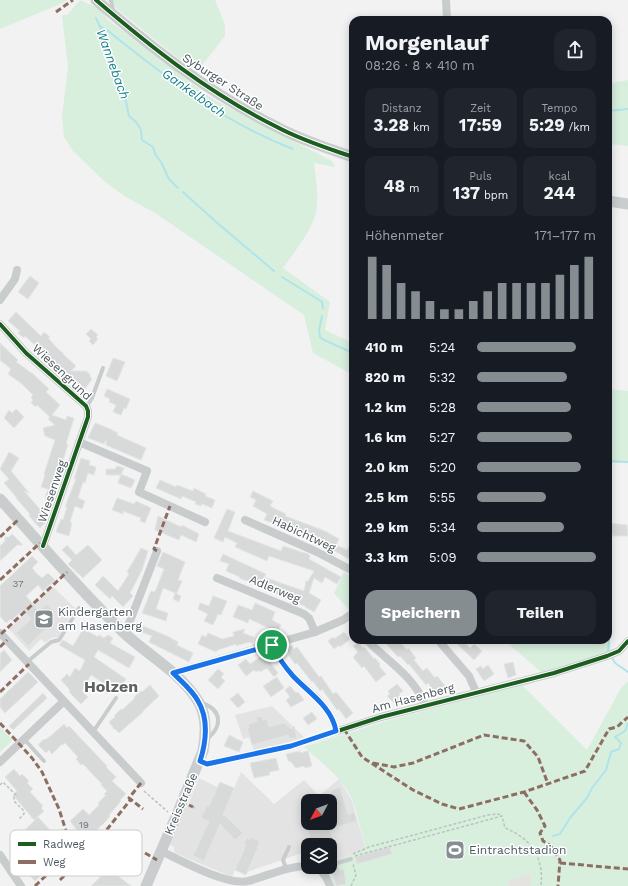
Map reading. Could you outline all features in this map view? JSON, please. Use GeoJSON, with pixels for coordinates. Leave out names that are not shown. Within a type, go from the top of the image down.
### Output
{"type":"FeatureCollection","features":[{"type":"Feature","properties":{"kind":"main road","name":"Syburger Straße"},"geometry":{"type":"LineString","coordinates":[[96,0],[185,72],[220,95],[250,113],[299,137],[349,156]]}},
{"type":"Feature","properties":{"kind":"main road"},"geometry":{"type":"LineString","coordinates":[[612,202],[628,204]]}},
{"type":"Feature","properties":{"kind":"main road","name":"Kreisstraße"},"geometry":{"type":"LineString","coordinates":[[0,499],[125,634],[173,673],[199,702],[204,719],[205,740],[200,761],[146,886]]}},
{"type":"Feature","properties":{"kind":"street"},"geometry":{"type":"LineString","coordinates":[[446,0],[447,16]]}},
{"type":"Feature","properties":{"kind":"street"},"geometry":{"type":"LineString","coordinates":[[0,300],[15,279],[17,270]]}},
{"type":"Feature","properties":{"kind":"street","name":"Wiesengrund"},"geometry":{"type":"LineString","coordinates":[[0,324],[26,353],[86,406],[88,410],[88,417],[80,442]]}},
{"type":"Feature","properties":{"kind":"street"},"geometry":{"type":"LineString","coordinates":[[80,442],[147,471],[139,492],[206,522]]}},
{"type":"Feature","properties":{"kind":"street","name":"Wiesenweg"},"geometry":{"type":"LineString","coordinates":[[44,546],[80,442]]}},
{"type":"Feature","properties":{"kind":"street","name":"Habichtweg"},"geometry":{"type":"LineString","coordinates":[[245,520],[317,552],[349,569]]}},
{"type":"Feature","properties":{"kind":"street"},"geometry":{"type":"LineString","coordinates":[[125,634],[157,552]]}},
{"type":"Feature","properties":{"kind":"street","name":"Adlerweg"},"geometry":{"type":"LineString","coordinates":[[217,578],[304,614],[309,618],[315,632]]}},
{"type":"Feature","properties":{"kind":"street"},"geometry":{"type":"LineString","coordinates":[[173,673],[315,632],[349,619]]}},
{"type":"Feature","properties":{"kind":"street"},"geometry":{"type":"LineString","coordinates":[[0,633],[93,732],[142,787]]}},
{"type":"Feature","properties":{"kind":"street","name":"Am Hasenberg"},"geometry":{"type":"LineString","coordinates":[[200,761],[207,764],[291,746],[381,717],[548,674],[607,656],[619,651],[628,641]]}},
{"type":"Feature","properties":{"kind":"street"},"geometry":{"type":"LineString","coordinates":[[372,644],[404,674],[422,696],[425,705]]}},
{"type":"Feature","properties":{"kind":"street"},"geometry":{"type":"LineString","coordinates":[[441,644],[469,676],[476,692]]}},
{"type":"Feature","properties":{"kind":"street"},"geometry":{"type":"LineString","coordinates":[[272,645],[285,667],[328,711],[336,731]]}},
{"type":"Feature","properties":{"kind":"street"},"geometry":{"type":"LineString","coordinates":[[0,762],[64,701]]}},
{"type":"Feature","properties":{"kind":"street"},"geometry":{"type":"LineString","coordinates":[[161,851],[210,874],[236,882],[247,882],[286,868],[301,867]]}},
{"type":"Feature","properties":{"kind":"street"},"geometry":{"type":"LineString","coordinates":[[0,855],[10,872]]}},
{"type":"Feature","properties":{"kind":"street"},"geometry":{"type":"LineString","coordinates":[[324,874],[330,886]]}},
{"type":"Feature","properties":{"kind":"street"},"geometry":{"type":"LineString","coordinates":[[13,876],[18,885]]}},
{"type":"Feature","properties":{"kind":"lane"},"geometry":{"type":"LineString","coordinates":[[111,0],[114,16]]}},
{"type":"Feature","properties":{"kind":"lane"},"geometry":{"type":"LineString","coordinates":[[86,406],[92,398],[103,368]]}},
{"type":"Feature","properties":{"kind":"lane"},"geometry":{"type":"LineString","coordinates":[[27,662],[51,642],[60,640],[79,608]]}},
{"type":"Feature","properties":{"kind":"lane"},"geometry":{"type":"LineString","coordinates":[[93,732],[116,698]]}},
{"type":"Feature","properties":{"kind":"lane"},"geometry":{"type":"LineString","coordinates":[[24,739],[44,761]]}},
{"type":"Feature","properties":{"kind":"lane"},"geometry":{"type":"LineString","coordinates":[[286,868],[283,860],[289,847]]}},
{"type":"Feature","properties":{"kind":"lane"},"geometry":{"type":"LineString","coordinates":[[337,863],[351,859]]}},
{"type":"Feature","properties":{"kind":"path"},"geometry":{"type":"LineString","coordinates":[[0,785],[4,782],[16,795],[14,797],[14,801],[24,811],[24,814],[18,820]]}},
{"type":"Feature","properties":{"kind":"path"},"geometry":{"type":"LineString","coordinates":[[142,787],[169,814]]}},
{"type":"Feature","properties":{"kind":"path"},"geometry":{"type":"LineString","coordinates":[[497,814],[502,816],[350,857],[370,847],[488,815],[497,814]]}},
{"type":"Feature","properties":{"kind":"path"},"geometry":{"type":"LineString","coordinates":[[502,816],[505,828],[513,831],[527,841],[537,855],[541,866],[541,886]]}},
{"type":"Feature","properties":{"kind":"path"},"geometry":{"type":"LineString","coordinates":[[351,859],[356,875],[351,886]]}},
{"type":"Feature","properties":{"kind":"shaded area","name":"Kindergarten am Hasenberg"},"geometry":{"type":"Polygon","coordinates":[[[53,587],[75,608],[58,637],[51,638],[45,643],[41,639],[29,651],[9,629],[53,587]]]}},
{"type":"Feature","properties":{"kind":"shaded area"},"geometry":{"type":"Polygon","coordinates":[[[272,706],[305,738],[254,751],[250,737],[243,739],[235,715],[272,706]]]}},
{"type":"Feature","properties":{"kind":"shaded area"},"geometry":{"type":"Polygon","coordinates":[[[241,772],[274,804],[304,780],[317,794],[301,794],[301,830],[337,830],[337,794],[321,794],[339,779],[352,801],[365,847],[337,860],[337,838],[301,838],[301,853],[247,872],[235,870],[232,877],[175,853],[174,847],[170,845],[190,802],[199,778],[217,787],[220,782],[234,788],[241,772]]]}},
{"type":"Feature","properties":{"kind":"green space"},"geometry":{"type":"Polygon","coordinates":[[[0,0],[68,0],[0,29],[0,0]]]}},
{"type":"Feature","properties":{"kind":"green space"},"geometry":{"type":"Polygon","coordinates":[[[80,0],[100,9],[109,21],[131,36],[211,98],[332,161],[335,167],[314,163],[317,200],[314,219],[302,241],[283,268],[330,302],[325,330],[349,341],[349,373],[313,353],[304,315],[155,213],[126,197],[105,182],[73,151],[64,137],[62,116],[68,67],[62,15],[67,15],[80,0]]]}},
{"type":"Feature","properties":{"kind":"green space"},"geometry":{"type":"Polygon","coordinates":[[[106,0],[215,0],[225,25],[225,36],[203,64],[209,73],[179,59],[106,0]]]}},
{"type":"Feature","properties":{"kind":"green space"},"geometry":{"type":"Polygon","coordinates":[[[628,80],[628,146],[612,144],[612,83],[628,80]]]}},
{"type":"Feature","properties":{"kind":"green space"},"geometry":{"type":"Polygon","coordinates":[[[612,389],[628,391],[628,463],[612,463],[612,389]]]}},
{"type":"Feature","properties":{"kind":"green space"},"geometry":{"type":"Polygon","coordinates":[[[344,572],[349,575],[349,610],[334,593],[344,572]]]}},
{"type":"Feature","properties":{"kind":"green space"},"geometry":{"type":"Polygon","coordinates":[[[509,644],[610,644],[611,651],[545,672],[533,683],[523,686],[587,750],[621,688],[628,681],[628,886],[334,886],[330,874],[337,874],[337,860],[365,847],[355,807],[349,794],[332,772],[304,747],[383,722],[530,682],[541,672],[509,644]]]}},
{"type":"Feature","properties":{"kind":"green space"},"geometry":{"type":"Polygon","coordinates":[[[0,727],[13,740],[0,752],[0,727]]]}},
{"type":"Feature","properties":{"kind":"sand"},"geometry":{"type":"Polygon","coordinates":[[[531,874],[530,886],[509,886],[508,880],[531,874]]]}},
{"type":"Feature","properties":{"kind":"building"},"geometry":{"type":"Polygon","coordinates":[[[30,276],[39,283],[28,299],[18,292],[30,276]]]}},
{"type":"Feature","properties":{"kind":"building"},"geometry":{"type":"Polygon","coordinates":[[[16,312],[41,336],[44,332],[50,337],[48,338],[76,366],[71,371],[86,371],[90,374],[92,379],[84,390],[73,380],[72,382],[60,371],[62,371],[55,363],[25,336],[24,338],[18,333],[20,331],[8,321],[16,312]]]}},
{"type":"Feature","properties":{"kind":"building"},"geometry":{"type":"Polygon","coordinates":[[[91,329],[98,335],[96,337],[98,339],[93,345],[89,341],[91,339],[86,334],[91,329]]]}},
{"type":"Feature","properties":{"kind":"building"},"geometry":{"type":"Polygon","coordinates":[[[0,343],[18,360],[16,362],[33,374],[49,389],[46,392],[60,405],[52,415],[66,420],[67,416],[74,418],[66,444],[68,444],[56,479],[58,479],[50,500],[45,498],[48,489],[41,487],[55,440],[45,436],[43,428],[55,425],[48,419],[50,417],[37,405],[36,407],[31,403],[33,400],[31,398],[33,395],[22,384],[8,374],[11,369],[0,360],[0,343]]]}},
{"type":"Feature","properties":{"kind":"building"},"geometry":{"type":"Polygon","coordinates":[[[113,358],[125,362],[117,381],[106,376],[113,358]]]}},
{"type":"Feature","properties":{"kind":"building"},"geometry":{"type":"Polygon","coordinates":[[[107,389],[130,399],[126,409],[124,408],[121,415],[113,412],[116,405],[109,402],[110,399],[104,396],[107,389]]]}},
{"type":"Feature","properties":{"kind":"building"},"geometry":{"type":"Polygon","coordinates":[[[16,409],[24,417],[14,428],[4,418],[9,410],[12,413],[16,409]]]}},
{"type":"Feature","properties":{"kind":"building"},"geometry":{"type":"Polygon","coordinates":[[[95,423],[110,429],[118,433],[117,435],[146,448],[141,460],[106,445],[106,440],[104,444],[88,438],[95,423]]]}},
{"type":"Feature","properties":{"kind":"building"},"geometry":{"type":"Polygon","coordinates":[[[9,452],[19,458],[11,471],[29,493],[24,491],[45,515],[42,518],[45,523],[40,528],[4,483],[9,479],[0,469],[9,452]]]}},
{"type":"Feature","properties":{"kind":"building"},"geometry":{"type":"Polygon","coordinates":[[[81,458],[90,461],[89,465],[96,467],[94,475],[88,473],[85,483],[83,482],[78,498],[85,501],[82,509],[75,506],[70,522],[72,523],[69,536],[56,532],[61,519],[63,520],[67,507],[65,507],[76,479],[74,479],[81,458]]]}},
{"type":"Feature","properties":{"kind":"building"},"geometry":{"type":"Polygon","coordinates":[[[117,466],[124,468],[121,475],[106,475],[106,469],[115,469],[117,466]]]}},
{"type":"Feature","properties":{"kind":"building"},"geometry":{"type":"Polygon","coordinates":[[[121,474],[135,480],[131,488],[118,483],[121,474]]]}},
{"type":"Feature","properties":{"kind":"building"},"geometry":{"type":"Polygon","coordinates":[[[160,480],[176,487],[177,485],[193,491],[194,488],[206,494],[205,496],[215,500],[212,508],[202,504],[201,506],[195,504],[196,502],[182,496],[181,499],[156,488],[160,480]]]}},
{"type":"Feature","properties":{"kind":"building"},"geometry":{"type":"Polygon","coordinates":[[[253,491],[273,501],[270,506],[286,514],[285,516],[325,531],[339,539],[336,545],[347,550],[349,546],[349,559],[316,541],[285,528],[286,527],[264,520],[267,514],[253,506],[256,500],[250,497],[253,491]]]}},
{"type":"Feature","properties":{"kind":"building"},"geometry":{"type":"Polygon","coordinates":[[[117,498],[134,504],[136,501],[151,508],[145,523],[140,521],[141,518],[123,511],[123,514],[112,510],[117,498]]]}},
{"type":"Feature","properties":{"kind":"building"},"geometry":{"type":"Polygon","coordinates":[[[227,509],[235,512],[228,531],[281,551],[283,546],[308,554],[310,556],[309,559],[341,577],[337,584],[325,577],[322,583],[314,578],[309,593],[321,600],[314,612],[305,606],[279,596],[226,571],[229,564],[220,561],[223,554],[266,574],[264,577],[304,591],[306,581],[308,581],[314,571],[269,556],[267,561],[235,547],[237,543],[225,537],[223,542],[214,538],[227,509]]]}},
{"type":"Feature","properties":{"kind":"building"},"geometry":{"type":"Polygon","coordinates":[[[158,516],[181,527],[182,525],[199,534],[196,542],[181,535],[179,540],[155,530],[158,516]]]}},
{"type":"Feature","properties":{"kind":"building"},"geometry":{"type":"Polygon","coordinates":[[[612,523],[627,525],[628,536],[612,536],[612,523]]]}},
{"type":"Feature","properties":{"kind":"building"},"geometry":{"type":"Polygon","coordinates":[[[12,534],[23,545],[17,545],[0,561],[0,546],[5,541],[5,537],[9,537],[12,534]]]}},
{"type":"Feature","properties":{"kind":"building"},"geometry":{"type":"Polygon","coordinates":[[[67,545],[76,555],[88,545],[102,560],[83,578],[68,564],[72,560],[62,550],[67,545]]]}},
{"type":"Feature","properties":{"kind":"building"},"geometry":{"type":"Polygon","coordinates":[[[141,548],[148,551],[142,570],[130,593],[133,596],[123,607],[112,596],[110,599],[95,585],[103,576],[118,591],[129,574],[127,572],[141,548]]]}},
{"type":"Feature","properties":{"kind":"building"},"geometry":{"type":"Polygon","coordinates":[[[163,552],[185,562],[178,580],[182,581],[177,593],[163,588],[156,609],[168,613],[166,621],[142,613],[151,591],[155,592],[164,569],[157,566],[163,552]]]}},
{"type":"Feature","properties":{"kind":"building"},"geometry":{"type":"Polygon","coordinates":[[[32,556],[38,562],[32,568],[37,574],[42,578],[48,573],[55,580],[43,591],[38,585],[26,596],[39,611],[47,604],[54,612],[46,619],[51,624],[28,646],[16,633],[31,619],[23,610],[12,620],[11,619],[6,623],[0,616],[0,586],[32,556]]]}},
{"type":"Feature","properties":{"kind":"building"},"geometry":{"type":"Polygon","coordinates":[[[175,593],[181,596],[179,602],[173,599],[175,593]]]}},
{"type":"Feature","properties":{"kind":"building"},"geometry":{"type":"Polygon","coordinates":[[[213,596],[227,601],[221,615],[218,614],[213,625],[204,621],[208,614],[198,609],[200,603],[209,606],[213,596]]]}},
{"type":"Feature","properties":{"kind":"building"},"geometry":{"type":"Polygon","coordinates":[[[255,603],[275,612],[272,620],[281,625],[278,632],[249,619],[248,623],[233,617],[238,605],[252,610],[255,603]]]}},
{"type":"Feature","properties":{"kind":"building"},"geometry":{"type":"Polygon","coordinates":[[[143,626],[167,636],[178,642],[177,645],[193,653],[189,662],[149,642],[152,636],[141,632],[143,626]]]}},
{"type":"Feature","properties":{"kind":"building"},"geometry":{"type":"Polygon","coordinates":[[[83,629],[98,637],[99,635],[104,638],[108,635],[113,638],[110,643],[135,657],[129,668],[98,650],[94,657],[126,679],[118,691],[113,687],[107,694],[101,690],[105,684],[91,675],[82,691],[88,697],[81,704],[69,692],[70,690],[61,680],[67,674],[70,677],[75,668],[80,671],[85,660],[59,645],[63,640],[73,646],[83,629]]]}},
{"type":"Feature","properties":{"kind":"building"},"geometry":{"type":"Polygon","coordinates":[[[245,629],[243,633],[254,637],[252,643],[249,642],[236,646],[236,644],[216,652],[198,644],[202,635],[206,637],[208,633],[222,639],[234,636],[233,632],[245,629]]]}},
{"type":"Feature","properties":{"kind":"building"},"geometry":{"type":"Polygon","coordinates":[[[344,632],[349,638],[349,640],[340,647],[339,645],[334,649],[328,641],[333,637],[334,639],[344,632]]]}},
{"type":"Feature","properties":{"kind":"building"},"geometry":{"type":"Polygon","coordinates":[[[360,644],[363,648],[364,647],[380,664],[379,666],[386,674],[376,682],[364,666],[362,668],[353,657],[358,652],[353,646],[360,644]]]}},
{"type":"Feature","properties":{"kind":"building"},"geometry":{"type":"Polygon","coordinates":[[[387,644],[402,644],[407,650],[408,648],[416,658],[414,660],[423,671],[427,668],[435,678],[437,676],[448,689],[440,695],[437,691],[436,693],[428,683],[426,685],[409,664],[408,665],[400,656],[398,657],[387,644]]]}},
{"type":"Feature","properties":{"kind":"building"},"geometry":{"type":"Polygon","coordinates":[[[457,644],[466,644],[470,648],[474,644],[482,651],[474,660],[457,644]]]}},
{"type":"Feature","properties":{"kind":"building"},"geometry":{"type":"Polygon","coordinates":[[[292,645],[294,649],[297,647],[319,677],[321,676],[333,694],[336,692],[353,713],[346,719],[339,709],[337,710],[322,689],[320,691],[297,663],[295,664],[286,648],[292,645]]]}},
{"type":"Feature","properties":{"kind":"building"},"geometry":{"type":"Polygon","coordinates":[[[4,650],[12,660],[0,672],[0,654],[4,650]]]}},
{"type":"Feature","properties":{"kind":"building"},"geometry":{"type":"Polygon","coordinates":[[[264,654],[278,673],[274,677],[267,668],[260,672],[259,670],[256,672],[254,670],[246,676],[238,665],[246,659],[250,664],[264,654]]]}},
{"type":"Feature","properties":{"kind":"building"},"geometry":{"type":"Polygon","coordinates":[[[513,662],[516,675],[508,678],[504,664],[513,662]]]}},
{"type":"Feature","properties":{"kind":"building"},"geometry":{"type":"Polygon","coordinates":[[[488,665],[494,674],[484,681],[476,669],[481,666],[483,669],[488,665]]]}},
{"type":"Feature","properties":{"kind":"building"},"geometry":{"type":"Polygon","coordinates":[[[218,669],[224,674],[221,677],[225,681],[218,689],[208,680],[218,669]]]}},
{"type":"Feature","properties":{"kind":"building"},"geometry":{"type":"Polygon","coordinates":[[[28,672],[38,682],[5,713],[0,707],[0,699],[28,672]]]}},
{"type":"Feature","properties":{"kind":"building"},"geometry":{"type":"Polygon","coordinates":[[[277,677],[284,688],[271,697],[263,686],[277,677]]]}},
{"type":"Feature","properties":{"kind":"building"},"geometry":{"type":"Polygon","coordinates":[[[397,684],[403,691],[399,694],[402,699],[395,704],[387,696],[390,694],[388,691],[397,684]]]}},
{"type":"Feature","properties":{"kind":"building"},"geometry":{"type":"Polygon","coordinates":[[[150,685],[159,696],[119,733],[113,729],[109,722],[115,717],[114,716],[135,698],[134,697],[150,685]]]}},
{"type":"Feature","properties":{"kind":"building"},"geometry":{"type":"Polygon","coordinates":[[[290,686],[296,693],[298,692],[304,700],[291,707],[286,700],[290,697],[285,690],[290,686]]]}},
{"type":"Feature","properties":{"kind":"building"},"geometry":{"type":"Polygon","coordinates":[[[43,693],[47,698],[13,730],[9,726],[43,693]]]}},
{"type":"Feature","properties":{"kind":"building"},"geometry":{"type":"Polygon","coordinates":[[[238,693],[245,702],[238,708],[230,699],[238,693]]]}},
{"type":"Feature","properties":{"kind":"building"},"geometry":{"type":"Polygon","coordinates":[[[312,712],[317,719],[308,725],[303,718],[312,712]]]}},
{"type":"Feature","properties":{"kind":"building"},"geometry":{"type":"Polygon","coordinates":[[[262,716],[263,720],[267,719],[269,727],[284,723],[291,729],[294,726],[297,738],[290,739],[288,735],[252,745],[247,728],[249,728],[248,724],[257,721],[256,717],[262,716]]]}},
{"type":"Feature","properties":{"kind":"building"},"geometry":{"type":"Polygon","coordinates":[[[64,724],[67,728],[69,726],[107,766],[106,767],[116,777],[112,781],[126,794],[109,815],[110,816],[97,830],[77,830],[70,821],[83,809],[89,815],[99,805],[98,803],[106,795],[104,794],[107,791],[83,764],[81,765],[76,759],[78,757],[65,743],[52,754],[49,750],[46,753],[38,745],[44,739],[45,740],[64,724]]]}},
{"type":"Feature","properties":{"kind":"building"},"geometry":{"type":"Polygon","coordinates":[[[229,735],[243,742],[239,752],[224,746],[229,735]]]}},
{"type":"Feature","properties":{"kind":"building"},"geometry":{"type":"Polygon","coordinates":[[[300,751],[300,753],[308,751],[312,766],[296,768],[290,761],[288,761],[286,754],[300,751]]]}},
{"type":"Feature","properties":{"kind":"building"},"geometry":{"type":"Polygon","coordinates":[[[276,758],[279,770],[269,772],[270,775],[254,778],[250,763],[276,758]]]}},
{"type":"Feature","properties":{"kind":"building"},"geometry":{"type":"Polygon","coordinates":[[[14,769],[20,776],[22,774],[29,781],[27,783],[33,789],[30,792],[43,806],[41,808],[44,811],[34,820],[13,795],[17,791],[5,777],[14,769]]]}},
{"type":"Feature","properties":{"kind":"building"},"geometry":{"type":"Polygon","coordinates":[[[220,782],[234,788],[223,815],[243,833],[235,840],[220,824],[204,861],[193,856],[209,821],[201,818],[207,805],[209,806],[220,782]]]}},
{"type":"Feature","properties":{"kind":"building"},"geometry":{"type":"Polygon","coordinates":[[[340,787],[348,814],[354,812],[357,821],[337,827],[337,794],[332,794],[331,790],[340,787]]]}},
{"type":"Feature","properties":{"kind":"building"},"geometry":{"type":"Polygon","coordinates":[[[38,817],[50,830],[25,830],[38,817]]]}},
{"type":"Feature","properties":{"kind":"building"},"geometry":{"type":"Polygon","coordinates":[[[308,830],[330,830],[333,838],[310,838],[308,830]]]}},
{"type":"Feature","properties":{"kind":"building"},"geometry":{"type":"Polygon","coordinates":[[[247,837],[249,840],[250,837],[260,841],[257,848],[260,851],[257,850],[246,875],[235,870],[246,845],[244,844],[247,837]]]}},
{"type":"Feature","properties":{"kind":"building"},"geometry":{"type":"Polygon","coordinates":[[[390,847],[392,854],[357,864],[355,857],[390,847]]]}},
{"type":"Feature","properties":{"kind":"building"},"geometry":{"type":"Polygon","coordinates":[[[337,866],[339,870],[344,869],[346,884],[336,886],[333,874],[337,874],[337,866]]]}},
{"type":"Feature","properties":{"kind":"building"},"geometry":{"type":"Polygon","coordinates":[[[30,876],[40,876],[35,881],[30,876]]]}},
{"type":"Feature","properties":{"kind":"building"},"geometry":{"type":"Polygon","coordinates":[[[102,876],[118,876],[131,886],[91,886],[102,876]]]}},
{"type":"Feature","properties":{"kind":"waterway","name":"Wannebach"},"geometry":{"type":"LineString","coordinates":[[96,18],[107,42],[115,67],[119,72],[119,83],[125,88],[125,97],[129,116],[136,122],[141,130],[142,140],[153,147],[155,154],[161,162],[169,179],[178,188]]}},
{"type":"Feature","properties":{"kind":"waterway","name":"Gankelbach"},"geometry":{"type":"LineString","coordinates":[[100,26],[173,81],[219,112],[243,126],[293,149]]}},
{"type":"Feature","properties":{"kind":"waterway","name":"Gankelbach"},"geometry":{"type":"LineString","coordinates":[[612,111],[628,109]]}},
{"type":"Feature","properties":{"kind":"waterway","name":"Wannebach"},"geometry":{"type":"LineString","coordinates":[[183,192],[274,271]]}},
{"type":"Feature","properties":{"kind":"waterway","name":"Wannebach"},"geometry":{"type":"LineString","coordinates":[[282,277],[322,302],[323,308]]}},
{"type":"Feature","properties":{"kind":"waterway","name":"Wannebach"},"geometry":{"type":"LineString","coordinates":[[322,316],[319,330],[320,337],[349,351]]}},
{"type":"Feature","properties":{"kind":"waterway"},"geometry":{"type":"LineString","coordinates":[[612,461],[628,462]]}},
{"type":"Feature","properties":{"kind":"waterway","name":"Wannebach"},"geometry":{"type":"LineString","coordinates":[[608,651],[609,644]]}},
{"type":"Feature","properties":{"kind":"waterway","name":"Wannebach"},"geometry":{"type":"LineString","coordinates":[[612,658],[615,663],[628,672]]}},
{"type":"Feature","properties":{"kind":"waterway"},"geometry":{"type":"LineString","coordinates":[[553,836],[560,834],[570,818],[587,798],[592,788],[606,770],[611,752],[619,749],[621,743],[615,737],[625,731],[628,723]]}},
{"type":"Feature","properties":{"kind":"marked path"},"geometry":{"type":"LineString","coordinates":[[56,12],[73,0]]}},
{"type":"Feature","properties":{"kind":"marked path"},"geometry":{"type":"LineString","coordinates":[[157,551],[154,549],[170,506]]}},
{"type":"Feature","properties":{"kind":"marked path"},"geometry":{"type":"LineString","coordinates":[[0,537],[19,519]]}},
{"type":"Feature","properties":{"kind":"marked path"},"geometry":{"type":"LineString","coordinates":[[0,580],[40,543]]}},
{"type":"Feature","properties":{"kind":"marked path"},"geometry":{"type":"LineString","coordinates":[[1,634],[67,572]]}},
{"type":"Feature","properties":{"kind":"marked path"},"geometry":{"type":"LineString","coordinates":[[0,647],[7,640]]}},
{"type":"Feature","properties":{"kind":"marked path"},"geometry":{"type":"LineString","coordinates":[[0,692],[29,664]]}},
{"type":"Feature","properties":{"kind":"marked path"},"geometry":{"type":"LineString","coordinates":[[344,729],[362,757],[413,790],[442,804],[459,809],[524,792],[585,771],[609,729],[617,727],[628,717]]}},
{"type":"Feature","properties":{"kind":"marked path"},"geometry":{"type":"LineString","coordinates":[[0,723],[32,758],[42,772],[59,809],[66,830]]}},
{"type":"Feature","properties":{"kind":"marked path"},"geometry":{"type":"LineString","coordinates":[[373,763],[394,767],[413,763],[484,735],[524,741],[538,757],[548,784]]}},
{"type":"Feature","properties":{"kind":"marked path"},"geometry":{"type":"LineString","coordinates":[[141,783],[129,798],[143,809]]}},
{"type":"Feature","properties":{"kind":"marked path"},"geometry":{"type":"LineString","coordinates":[[524,792],[537,810],[545,826],[540,833],[543,841],[550,845],[560,860],[558,886]]}},
{"type":"Feature","properties":{"kind":"marked path"},"geometry":{"type":"LineString","coordinates":[[107,830],[131,799]]}},
{"type":"Feature","properties":{"kind":"marked path"},"geometry":{"type":"LineString","coordinates":[[189,805],[193,807]]}},
{"type":"Feature","properties":{"kind":"marked path"},"geometry":{"type":"LineString","coordinates":[[145,853],[157,860]]}},
{"type":"Feature","properties":{"kind":"marked path"},"geometry":{"type":"LineString","coordinates":[[560,863],[628,869]]}},
{"type":"Feature","properties":{"kind":"marked path"},"geometry":{"type":"LineString","coordinates":[[35,886],[45,876]]}},
{"type":"Feature","properties":{"kind":"marked path"},"geometry":{"type":"LineString","coordinates":[[60,880],[64,876]]}},
{"type":"Feature","properties":{"kind":"cycle path"},"geometry":{"type":"LineString","coordinates":[[96,0],[160,53],[228,100],[286,132],[314,144],[349,156]]}},
{"type":"Feature","properties":{"kind":"cycle path"},"geometry":{"type":"LineString","coordinates":[[0,324],[26,353],[86,406],[88,411],[88,417],[43,546]]}},
{"type":"Feature","properties":{"kind":"cycle path"},"geometry":{"type":"LineString","coordinates":[[200,761],[207,764],[291,746],[381,717],[554,673],[619,651],[628,641]]}},
{"type":"Feature","properties":{"kind":"place","name":"Kindergarten am Hasenberg"},"geometry":{"type":"Point","coordinates":[44,619]}},
{"type":"Feature","properties":{"kind":"place","name":"Eintrachtstadion"},"geometry":{"type":"Point","coordinates":[455,850]}},
{"type":"Feature","properties":{"kind":"district","name":"Holzen"},"geometry":{"type":"Point","coordinates":[111,686]}},
{"type":"Feature","properties":{"kind":"route"},"geometry":{"type":"LineString","coordinates":[[272,645],[285,667],[328,711],[336,731],[291,746],[207,764],[200,761],[205,740],[202,710],[199,702],[193,694],[173,673],[272,645]]}}]}
